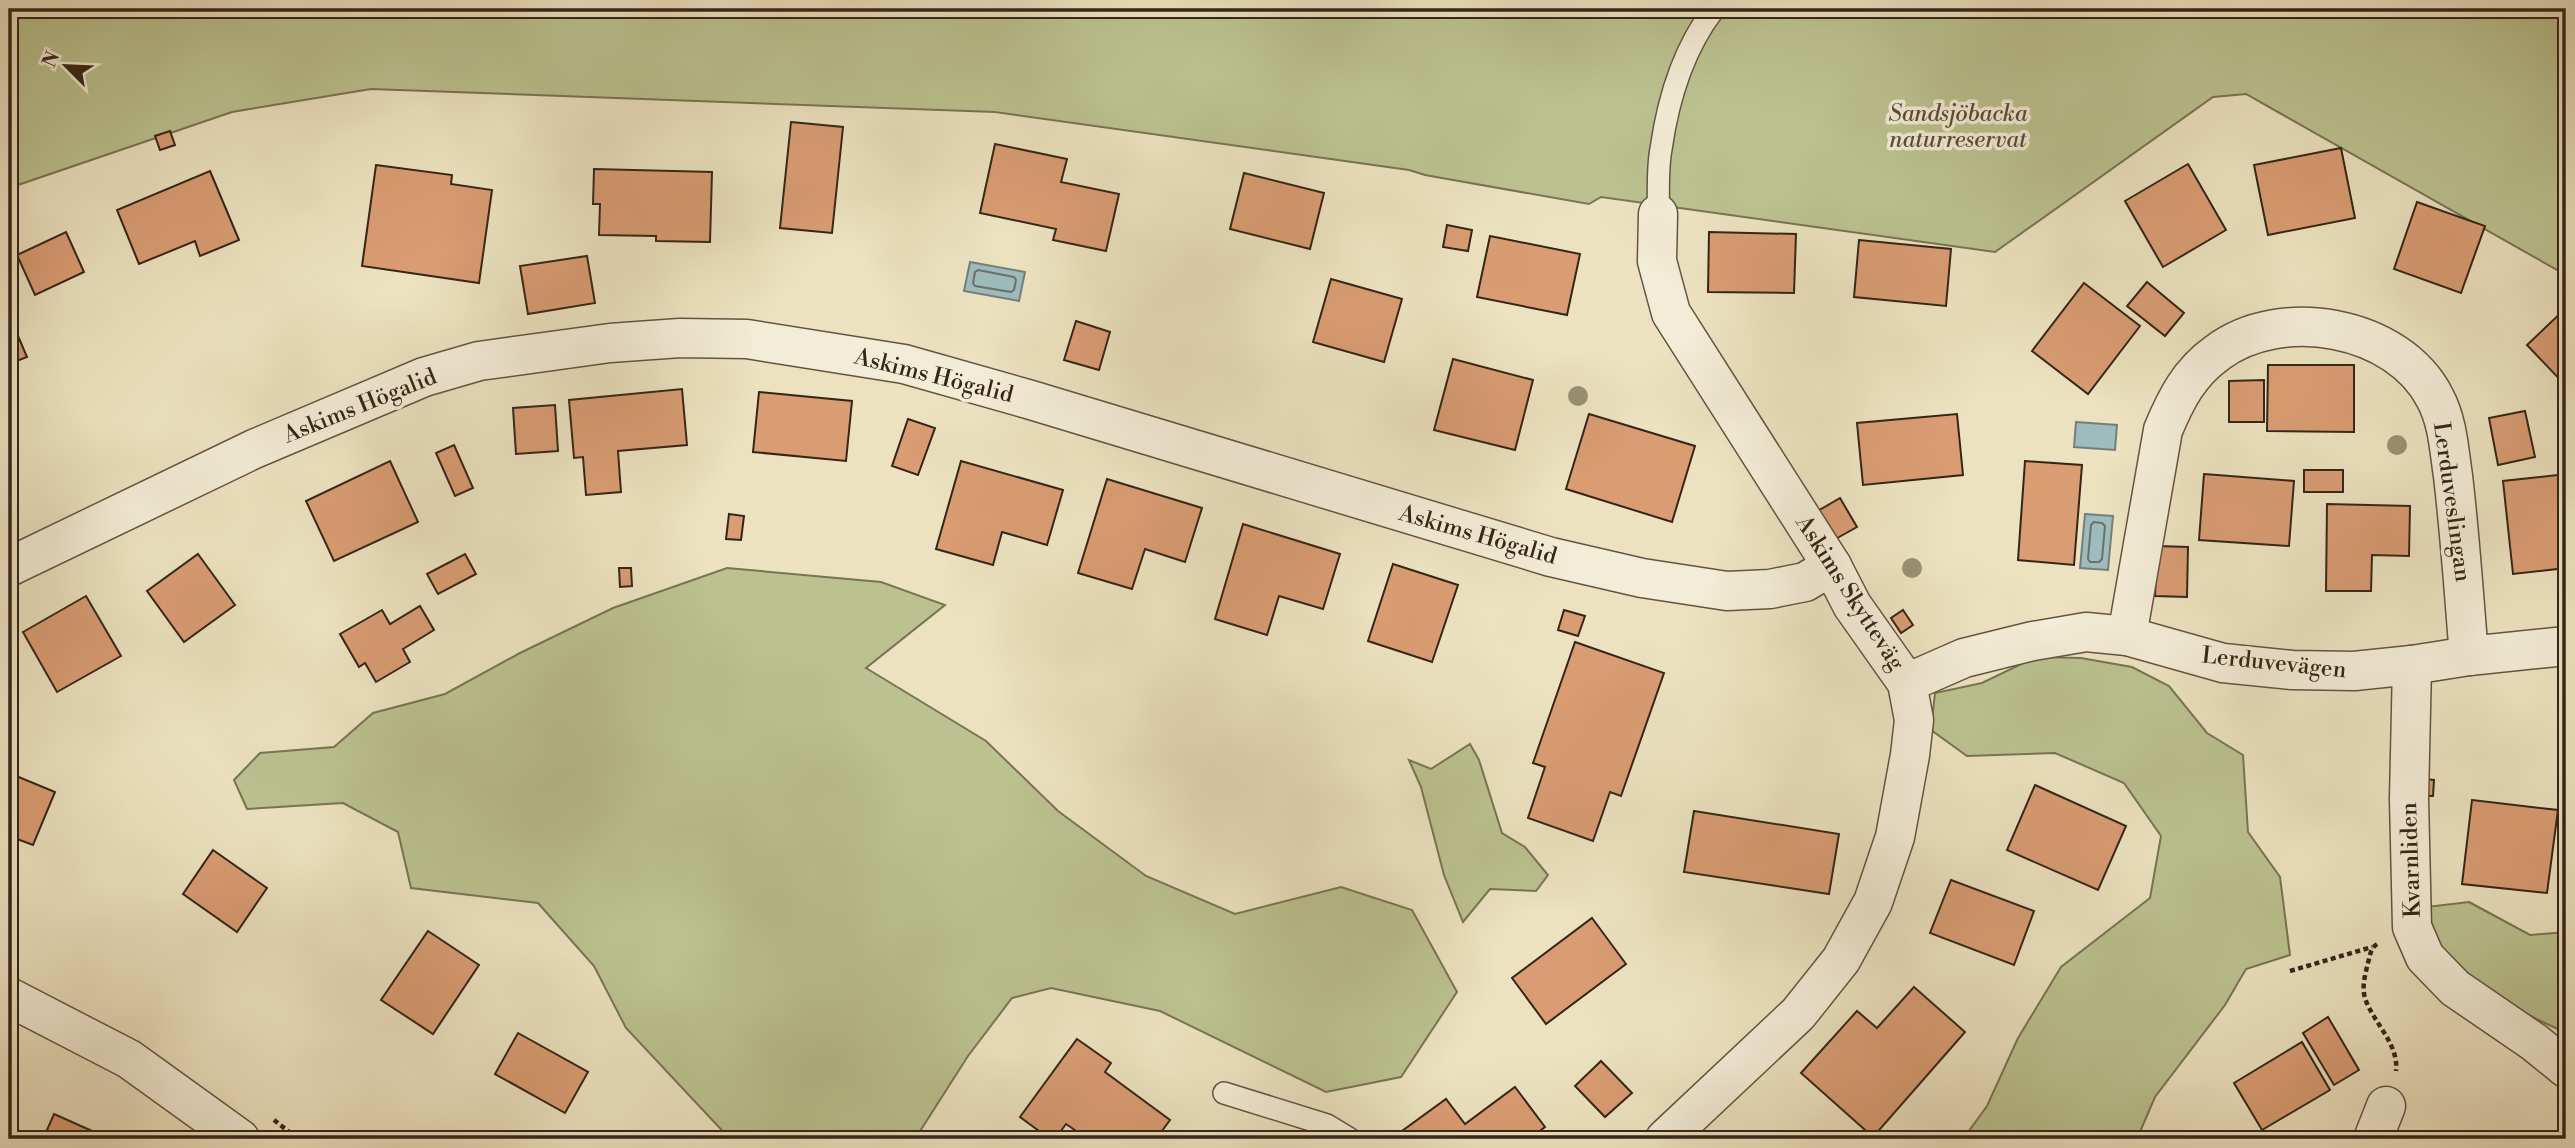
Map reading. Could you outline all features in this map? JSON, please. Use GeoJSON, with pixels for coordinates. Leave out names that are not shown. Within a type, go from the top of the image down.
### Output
{"type":"FeatureCollection","features":[{"type":"Feature","properties":{"kind":"street","name":"Askims Skytteväg"},"geometry":{"type":"LineString","coordinates":[[1658,214],[1657,261],[1671,313],[1832,566],[1852,605],[1907,683],[1914,720],[1895,837],[1873,902],[1841,960],[1798,1014],[1665,1139]]}},
{"type":"Feature","properties":{"kind":"street","name":"Lerduveslingan"},"geometry":{"type":"LineString","coordinates":[[2127,636],[2163,430],[2175,401],[2189,379],[2217,353],[2243,338],[2278,328],[2317,328],[2353,333],[2382,346],[2416,371],[2435,398],[2446,429],[2450,454],[2469,656]]}},
{"type":"Feature","properties":{"kind":"street","name":"Askims Högalid"},"geometry":{"type":"LineString","coordinates":[[9,567],[254,449],[424,377],[479,361],[610,343],[680,338],[747,339],[904,364],[1019,396],[1538,553],[1642,578],[1727,591],[1770,589],[1805,582],[1832,566]]}},
{"type":"Feature","properties":{"kind":"street","name":"Lerduvevägen"},"geometry":{"type":"LineString","coordinates":[[1907,683],[1964,659],[2033,641],[2086,632],[2127,636],[2223,663],[2292,670],[2354,671],[2566,646]]}},
{"type":"Feature","properties":{"kind":"street","name":"Kvarnliden"},"geometry":{"type":"LineString","coordinates":[[2412,665],[2409,799],[2412,927],[2425,957],[2455,988],[2534,1042],[2566,1068]]}},
{"type":"Feature","properties":{"kind":"street"},"geometry":{"type":"LineString","coordinates":[[9,997],[129,1059],[233,1137]]}},
{"type":"Feature","properties":{"kind":"lane","name":"Askims Skytteväg"},"geometry":{"type":"LineString","coordinates":[[1658,214],[1661,150],[1677,79],[1700,27],[1714,9]]}},
{"type":"Feature","properties":{"kind":"lane"},"geometry":{"type":"LineString","coordinates":[[1224,1093],[1327,1125],[1350,1139]]}},
{"type":"Feature","properties":{"kind":"path"},"geometry":{"type":"LineString","coordinates":[[2290,971],[2372,947],[2412,927]]}},
{"type":"Feature","properties":{"kind":"path"},"geometry":{"type":"LineString","coordinates":[[2372,947],[2364,980],[2365,1000],[2392,1049],[2396,1065],[2380,1123]]}},
{"type":"Feature","properties":{"kind":"green space","name":"Sandsjöbacka naturreservat"},"geometry":{"type":"Polygon","coordinates":[[[9,9],[2566,9],[2566,275],[2246,94],[2213,97],[1995,252],[1601,197],[1589,204],[1409,170],[995,112],[371,89],[232,112],[9,188],[9,9]]]}},
{"type":"Feature","properties":{"kind":"green space"},"geometry":{"type":"Polygon","coordinates":[[[727,568],[881,582],[945,605],[866,668],[986,741],[1058,811],[1146,876],[1235,914],[1341,887],[1412,910],[1457,992],[1401,1077],[1326,1092],[1160,1011],[1051,988],[1012,998],[968,1056],[915,1139],[730,1139],[626,1028],[594,966],[538,903],[411,888],[398,832],[343,803],[247,809],[234,780],[260,753],[334,747],[373,713],[445,694],[520,653],[613,608],[727,568]]]}},
{"type":"Feature","properties":{"kind":"green space"},"geometry":{"type":"Polygon","coordinates":[[[2036,657],[2081,658],[2132,667],[2169,686],[2207,733],[2243,755],[2248,832],[2280,877],[2290,955],[2246,969],[2225,1005],[2155,1097],[2137,1139],[1963,1139],[1987,1106],[2018,1038],[2061,967],[2150,898],[2161,836],[2124,783],[2055,753],[1967,756],[1931,730],[1935,693],[1982,683],[2036,657]]]}},
{"type":"Feature","properties":{"kind":"green space"},"geometry":{"type":"Polygon","coordinates":[[[1470,744],[1479,760],[1502,833],[1525,847],[1548,875],[1536,891],[1490,889],[1463,922],[1444,875],[1421,787],[1409,760],[1431,769],[1470,744]]]}},
{"type":"Feature","properties":{"kind":"green space"},"geometry":{"type":"Polygon","coordinates":[[[2469,902],[2530,935],[2566,932],[2566,1033],[2522,1012],[2472,982],[2434,946],[2426,907],[2469,902]]]}},
{"type":"Feature","properties":{"kind":"water"},"geometry":{"type":"Polygon","coordinates":[[[970,262],[1025,272],[1019,301],[964,291],[970,262]]]}},
{"type":"Feature","properties":{"kind":"water"},"geometry":{"type":"Polygon","coordinates":[[[2076,422],[2117,425],[2115,450],[2074,447],[2076,422]]]}},
{"type":"Feature","properties":{"kind":"water"},"geometry":{"type":"Polygon","coordinates":[[[2085,514],[2113,516],[2108,570],[2080,568],[2085,514]]]}},
{"type":"Feature","properties":{"kind":"building"},"geometry":{"type":"Polygon","coordinates":[[[791,122],[843,127],[832,233],[780,228],[791,122]]]}},
{"type":"Feature","properties":{"kind":"building"},"geometry":{"type":"Polygon","coordinates":[[[170,131],[175,145],[160,150],[155,136],[170,131]]]}},
{"type":"Feature","properties":{"kind":"building"},"geometry":{"type":"Polygon","coordinates":[[[995,144],[1067,159],[1061,182],[1119,194],[1106,251],[1053,240],[1056,229],[980,213],[995,144]]]}},
{"type":"Feature","properties":{"kind":"building"},"geometry":{"type":"Polygon","coordinates":[[[2341,148],[2355,218],[2268,235],[2254,165],[2341,148]]]}},
{"type":"Feature","properties":{"kind":"building"},"geometry":{"type":"Polygon","coordinates":[[[2188,164],[2226,230],[2163,267],[2125,201],[2188,164]]]}},
{"type":"Feature","properties":{"kind":"building"},"geometry":{"type":"Polygon","coordinates":[[[376,165],[452,175],[451,184],[492,190],[479,283],[362,266],[376,165]]]}},
{"type":"Feature","properties":{"kind":"building"},"geometry":{"type":"Polygon","coordinates":[[[594,169],[712,172],[710,242],[656,241],[656,236],[599,235],[600,204],[593,204],[594,169]]]}},
{"type":"Feature","properties":{"kind":"building"},"geometry":{"type":"Polygon","coordinates":[[[210,171],[239,240],[200,256],[195,241],[139,264],[117,210],[210,171]]]}},
{"type":"Feature","properties":{"kind":"building"},"geometry":{"type":"Polygon","coordinates":[[[1244,173],[1324,193],[1310,249],[1230,229],[1244,173]]]}},
{"type":"Feature","properties":{"kind":"building"},"geometry":{"type":"Polygon","coordinates":[[[2417,202],[2485,226],[2461,293],[2394,269],[2417,202]]]}},
{"type":"Feature","properties":{"kind":"building"},"geometry":{"type":"Polygon","coordinates":[[[1447,225],[1472,230],[1468,251],[1443,247],[1447,225]]]}},
{"type":"Feature","properties":{"kind":"building"},"geometry":{"type":"Polygon","coordinates":[[[66,232],[84,272],[35,295],[17,255],[66,232]]]}},
{"type":"Feature","properties":{"kind":"building"},"geometry":{"type":"Polygon","coordinates":[[[1709,232],[1796,234],[1794,293],[1708,292],[1709,232]]]}},
{"type":"Feature","properties":{"kind":"building"},"geometry":{"type":"Polygon","coordinates":[[[1490,236],[1580,254],[1567,315],[1477,297],[1490,236]]]}},
{"type":"Feature","properties":{"kind":"building"},"geometry":{"type":"Polygon","coordinates":[[[1859,240],[1951,249],[1946,306],[1854,297],[1859,240]]]}},
{"type":"Feature","properties":{"kind":"building"},"geometry":{"type":"Polygon","coordinates":[[[587,256],[595,303],[528,314],[520,266],[587,256]]]}},
{"type":"Feature","properties":{"kind":"building"},"geometry":{"type":"Polygon","coordinates":[[[1331,279],[1402,299],[1384,362],[1313,342],[1331,279]]]}},
{"type":"Feature","properties":{"kind":"building"},"geometry":{"type":"Polygon","coordinates":[[[2147,282],[2184,313],[2165,336],[2127,306],[2147,282]]]}},
{"type":"Feature","properties":{"kind":"building"},"geometry":{"type":"Polygon","coordinates":[[[2084,283],[2140,326],[2088,394],[2032,351],[2084,283]]]}},
{"type":"Feature","properties":{"kind":"building"},"geometry":{"type":"Polygon","coordinates":[[[2566,308],[2566,386],[2527,345],[2566,308]]]}},
{"type":"Feature","properties":{"kind":"building"},"geometry":{"type":"Polygon","coordinates":[[[9,315],[27,357],[9,364],[9,315]]]}},
{"type":"Feature","properties":{"kind":"building"},"geometry":{"type":"Polygon","coordinates":[[[1076,321],[1110,332],[1099,370],[1064,360],[1076,321]]]}},
{"type":"Feature","properties":{"kind":"building"},"geometry":{"type":"Polygon","coordinates":[[[1453,359],[1533,380],[1515,450],[1434,430],[1453,359]]]}},
{"type":"Feature","properties":{"kind":"building"},"geometry":{"type":"Polygon","coordinates":[[[2268,365],[2354,365],[2354,432],[2267,431],[2268,365]]]}},
{"type":"Feature","properties":{"kind":"building"},"geometry":{"type":"Polygon","coordinates":[[[2264,380],[2264,422],[2229,422],[2229,381],[2264,380]]]}},
{"type":"Feature","properties":{"kind":"building"},"geometry":{"type":"Polygon","coordinates":[[[682,389],[687,445],[618,451],[621,492],[586,495],[583,457],[574,458],[569,400],[682,389]]]}},
{"type":"Feature","properties":{"kind":"building"},"geometry":{"type":"Polygon","coordinates":[[[759,392],[852,401],[846,461],[753,452],[759,392]]]}},
{"type":"Feature","properties":{"kind":"building"},"geometry":{"type":"Polygon","coordinates":[[[555,405],[558,451],[516,454],[513,408],[555,405]]]}},
{"type":"Feature","properties":{"kind":"building"},"geometry":{"type":"Polygon","coordinates":[[[2525,411],[2535,457],[2498,465],[2489,418],[2525,411]]]}},
{"type":"Feature","properties":{"kind":"building"},"geometry":{"type":"Polygon","coordinates":[[[1589,414],[1695,446],[1672,522],[1566,489],[1589,414]]]}},
{"type":"Feature","properties":{"kind":"building"},"geometry":{"type":"Polygon","coordinates":[[[1957,414],[1963,475],[1863,485],[1857,423],[1957,414]]]}},
{"type":"Feature","properties":{"kind":"building"},"geometry":{"type":"Polygon","coordinates":[[[908,419],[935,428],[918,475],[892,466],[908,419]]]}},
{"type":"Feature","properties":{"kind":"building"},"geometry":{"type":"Polygon","coordinates":[[[454,445],[473,488],[455,496],[436,453],[454,445]]]}},
{"type":"Feature","properties":{"kind":"building"},"geometry":{"type":"Polygon","coordinates":[[[390,461],[418,522],[334,561],[306,501],[390,461]]]}},
{"type":"Feature","properties":{"kind":"building"},"geometry":{"type":"Polygon","coordinates":[[[961,461],[1063,490],[1047,545],[1002,532],[993,565],[936,549],[961,461]]]}},
{"type":"Feature","properties":{"kind":"building"},"geometry":{"type":"Polygon","coordinates":[[[2025,461],[2082,465],[2074,565],[2018,560],[2025,461]]]}},
{"type":"Feature","properties":{"kind":"building"},"geometry":{"type":"Polygon","coordinates":[[[2304,470],[2343,470],[2343,492],[2304,492],[2304,470]]]}},
{"type":"Feature","properties":{"kind":"building"},"geometry":{"type":"Polygon","coordinates":[[[2204,474],[2294,481],[2289,546],[2199,540],[2204,474]]]}},
{"type":"Feature","properties":{"kind":"building"},"geometry":{"type":"Polygon","coordinates":[[[2566,474],[2566,568],[2513,574],[2503,481],[2566,474]]]}},
{"type":"Feature","properties":{"kind":"building"},"geometry":{"type":"Polygon","coordinates":[[[1107,479],[1202,508],[1185,562],[1145,549],[1132,589],[1078,573],[1107,479]]]}},
{"type":"Feature","properties":{"kind":"building"},"geometry":{"type":"Polygon","coordinates":[[[1840,498],[1857,527],[1832,541],[1816,512],[1840,498]]]}},
{"type":"Feature","properties":{"kind":"building"},"geometry":{"type":"Polygon","coordinates":[[[2327,504],[2410,506],[2409,556],[2372,555],[2371,591],[2326,591],[2327,504]]]}},
{"type":"Feature","properties":{"kind":"building"},"geometry":{"type":"Polygon","coordinates":[[[729,514],[744,516],[741,540],[726,539],[729,514]]]}},
{"type":"Feature","properties":{"kind":"building"},"geometry":{"type":"Polygon","coordinates":[[[1243,524],[1340,554],[1323,609],[1279,596],[1267,635],[1215,619],[1243,524]]]}},
{"type":"Feature","properties":{"kind":"building"},"geometry":{"type":"Polygon","coordinates":[[[2157,546],[2188,547],[2187,597],[2155,596],[2157,546]]]}},
{"type":"Feature","properties":{"kind":"building"},"geometry":{"type":"Polygon","coordinates":[[[198,554],[235,605],[184,642],[147,591],[198,554]]]}},
{"type":"Feature","properties":{"kind":"building"},"geometry":{"type":"Polygon","coordinates":[[[465,554],[476,574],[438,594],[427,574],[465,554]]]}},
{"type":"Feature","properties":{"kind":"building"},"geometry":{"type":"Polygon","coordinates":[[[1393,564],[1458,585],[1432,662],[1368,641],[1393,564]]]}},
{"type":"Feature","properties":{"kind":"building"},"geometry":{"type":"Polygon","coordinates":[[[619,568],[631,568],[632,586],[620,587],[619,568]]]}},
{"type":"Feature","properties":{"kind":"building"},"geometry":{"type":"Polygon","coordinates":[[[86,596],[121,656],[57,692],[23,632],[86,596]]]}},
{"type":"Feature","properties":{"kind":"building"},"geometry":{"type":"Polygon","coordinates":[[[420,606],[434,630],[403,649],[410,662],[376,682],[365,663],[359,667],[340,634],[382,610],[390,624],[420,606]]]}},
{"type":"Feature","properties":{"kind":"building"},"geometry":{"type":"Polygon","coordinates":[[[1564,610],[1585,616],[1578,636],[1558,630],[1564,610]]]}},
{"type":"Feature","properties":{"kind":"building"},"geometry":{"type":"Polygon","coordinates":[[[1903,610],[1913,625],[1901,633],[1891,618],[1903,610]]]}},
{"type":"Feature","properties":{"kind":"building"},"geometry":{"type":"Polygon","coordinates":[[[1575,642],[1664,673],[1621,796],[1610,792],[1593,841],[1528,818],[1545,767],[1533,763],[1575,642]]]}},
{"type":"Feature","properties":{"kind":"building"},"geometry":{"type":"Polygon","coordinates":[[[9,773],[55,792],[33,845],[9,836],[9,773]]]}},
{"type":"Feature","properties":{"kind":"building"},"geometry":{"type":"Polygon","coordinates":[[[2423,779],[2434,780],[2433,796],[2423,796],[2423,779]]]}},
{"type":"Feature","properties":{"kind":"building"},"geometry":{"type":"Polygon","coordinates":[[[2035,785],[2126,826],[2098,890],[2007,850],[2035,785]]]}},
{"type":"Feature","properties":{"kind":"building"},"geometry":{"type":"Polygon","coordinates":[[[2472,800],[2558,810],[2547,893],[2462,884],[2472,800]]]}},
{"type":"Feature","properties":{"kind":"building"},"geometry":{"type":"Polygon","coordinates":[[[1694,811],[1839,834],[1829,894],[1684,872],[1694,811]]]}},
{"type":"Feature","properties":{"kind":"building"},"geometry":{"type":"Polygon","coordinates":[[[213,850],[267,888],[237,932],[183,894],[213,850]]]}},
{"type":"Feature","properties":{"kind":"building"},"geometry":{"type":"Polygon","coordinates":[[[1951,880],[2034,911],[2014,965],[1930,933],[1951,880]]]}},
{"type":"Feature","properties":{"kind":"building"},"geometry":{"type":"Polygon","coordinates":[[[1592,918],[1626,964],[1546,1024],[1512,978],[1592,918]]]}},
{"type":"Feature","properties":{"kind":"building"},"geometry":{"type":"Polygon","coordinates":[[[428,931],[479,965],[433,1034],[381,1000],[428,931]]]}},
{"type":"Feature","properties":{"kind":"building"},"geometry":{"type":"Polygon","coordinates":[[[1914,987],[1965,1032],[1873,1137],[1801,1073],[1857,1011],[1877,1028],[1914,987]]]}},
{"type":"Feature","properties":{"kind":"building"},"geometry":{"type":"Polygon","coordinates":[[[2328,1017],[2359,1070],[2334,1085],[2303,1033],[2328,1017]]]}},
{"type":"Feature","properties":{"kind":"building"},"geometry":{"type":"Polygon","coordinates":[[[518,1033],[588,1072],[565,1113],[495,1074],[518,1033]]]}},
{"type":"Feature","properties":{"kind":"building"},"geometry":{"type":"Polygon","coordinates":[[[1077,1039],[1111,1063],[1105,1072],[1170,1120],[1156,1139],[1088,1139],[1066,1124],[1055,1139],[1050,1139],[1020,1117],[1077,1039]]]}},
{"type":"Feature","properties":{"kind":"building"},"geometry":{"type":"Polygon","coordinates":[[[2302,1042],[2330,1090],[2262,1130],[2234,1083],[2302,1042]]]}},
{"type":"Feature","properties":{"kind":"building"},"geometry":{"type":"Polygon","coordinates":[[[1601,1061],[1632,1093],[1605,1117],[1575,1086],[1601,1061]]]}},
{"type":"Feature","properties":{"kind":"building"},"geometry":{"type":"Polygon","coordinates":[[[1515,1087],[1545,1127],[1529,1139],[1408,1139],[1402,1131],[1446,1099],[1465,1124],[1515,1087]]]}},
{"type":"Feature","properties":{"kind":"building"},"geometry":{"type":"Polygon","coordinates":[[[54,1114],[110,1139],[43,1139],[54,1114]]]}}]}
